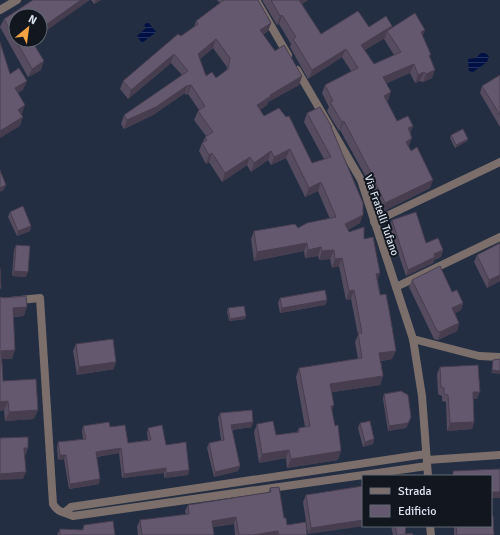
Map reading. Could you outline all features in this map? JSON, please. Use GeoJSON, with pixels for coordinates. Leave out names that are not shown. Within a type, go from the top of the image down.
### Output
{"type":"FeatureCollection","features":[{"type":"Feature","properties":{"kind":"street","name":"Via Fratelli Tufano"},"geometry":{"type":"LineString","coordinates":[[256,0],[361,180],[413,339],[422,396],[428,475]]}},
{"type":"Feature","properties":{"kind":"street"},"geometry":{"type":"LineString","coordinates":[[0,10],[13,1]]}},
{"type":"Feature","properties":{"kind":"street"},"geometry":{"type":"LineString","coordinates":[[374,222],[500,162]]}},
{"type":"Feature","properties":{"kind":"street"},"geometry":{"type":"LineString","coordinates":[[396,287],[500,236]]}},
{"type":"Feature","properties":{"kind":"street"},"geometry":{"type":"LineString","coordinates":[[0,302],[40,298],[53,504],[56,510],[60,512],[65,512],[73,516],[427,460]]}},
{"type":"Feature","properties":{"kind":"street"},"geometry":{"type":"LineString","coordinates":[[413,339],[479,356],[500,357]]}},
{"type":"Feature","properties":{"kind":"street"},"geometry":{"type":"LineString","coordinates":[[65,512],[71,507],[427,460],[500,455]]}},
{"type":"Feature","properties":{"kind":"shaded area"},"geometry":{"type":"Polygon","coordinates":[[[148,22],[156,32],[142,43],[137,36],[146,28],[144,25],[148,22]]]}},
{"type":"Feature","properties":{"kind":"shaded area"},"geometry":{"type":"Polygon","coordinates":[[[481,53],[485,53],[489,56],[487,62],[473,72],[469,71],[468,59],[476,58],[481,53]]]}},
{"type":"Feature","properties":{"kind":"building"},"geometry":{"type":"Polygon","coordinates":[[[33,0],[81,0],[48,23],[48,8],[21,8],[33,0]]]}},
{"type":"Feature","properties":{"kind":"building"},"geometry":{"type":"Polygon","coordinates":[[[224,0],[258,0],[271,23],[260,30],[275,51],[284,45],[302,76],[270,95],[271,96],[257,105],[264,116],[279,108],[286,117],[289,116],[312,163],[331,157],[307,113],[320,107],[332,127],[363,203],[363,215],[345,224],[349,232],[364,227],[364,239],[373,237],[380,273],[376,274],[380,295],[386,294],[396,351],[379,353],[383,376],[330,384],[334,405],[331,406],[335,426],[338,425],[341,451],[291,459],[289,450],[262,454],[257,424],[273,421],[276,435],[299,432],[299,428],[310,426],[299,368],[362,358],[358,333],[362,333],[354,290],[349,291],[342,258],[335,259],[334,250],[322,251],[321,247],[308,250],[307,243],[257,252],[254,231],[295,224],[298,228],[307,223],[336,217],[321,182],[309,188],[290,149],[274,157],[271,151],[254,163],[250,157],[225,173],[212,153],[209,155],[202,143],[207,140],[205,137],[213,132],[198,111],[205,106],[191,85],[188,85],[156,107],[127,120],[124,115],[188,71],[174,54],[131,90],[123,81],[178,34],[181,36],[198,24],[196,21],[224,0]],[[216,39],[198,54],[206,76],[212,72],[216,78],[228,69],[230,58],[216,39]]]}},
{"type":"Feature","properties":{"kind":"building"},"geometry":{"type":"Polygon","coordinates":[[[271,0],[299,0],[321,34],[358,11],[369,27],[386,16],[392,26],[361,45],[374,64],[401,52],[387,31],[415,13],[425,30],[421,32],[431,55],[429,55],[435,70],[426,74],[424,72],[418,75],[414,64],[383,77],[391,92],[384,96],[397,121],[408,116],[413,126],[408,128],[412,138],[406,142],[411,151],[417,147],[433,180],[385,203],[344,121],[342,122],[330,102],[333,101],[325,85],[358,68],[346,49],[312,70],[293,39],[296,37],[282,15],[280,16],[271,0]]]}},
{"type":"Feature","properties":{"kind":"building"},"geometry":{"type":"Polygon","coordinates":[[[8,16],[8,26],[4,19],[8,16]]]}},
{"type":"Feature","properties":{"kind":"building"},"geometry":{"type":"Polygon","coordinates":[[[0,42],[10,74],[19,68],[27,81],[15,88],[25,105],[18,110],[23,117],[0,131],[0,42]]]}},
{"type":"Feature","properties":{"kind":"building"},"geometry":{"type":"Polygon","coordinates":[[[20,48],[36,48],[44,61],[32,69],[20,48]]]}},
{"type":"Feature","properties":{"kind":"building"},"geometry":{"type":"Polygon","coordinates":[[[500,75],[500,115],[482,86],[500,75]]]}},
{"type":"Feature","properties":{"kind":"building"},"geometry":{"type":"Polygon","coordinates":[[[463,129],[468,139],[456,145],[451,135],[463,129]]]}},
{"type":"Feature","properties":{"kind":"building"},"geometry":{"type":"Polygon","coordinates":[[[0,170],[6,185],[0,188],[0,170]]]}},
{"type":"Feature","properties":{"kind":"building"},"geometry":{"type":"Polygon","coordinates":[[[23,206],[31,226],[18,231],[10,212],[23,206]]]}},
{"type":"Feature","properties":{"kind":"building"},"geometry":{"type":"Polygon","coordinates":[[[416,212],[426,243],[438,238],[443,250],[434,254],[435,257],[408,270],[392,220],[416,212]]]}},
{"type":"Feature","properties":{"kind":"building"},"geometry":{"type":"Polygon","coordinates":[[[500,243],[500,275],[489,280],[477,255],[500,243]]]}},
{"type":"Feature","properties":{"kind":"building"},"geometry":{"type":"Polygon","coordinates":[[[16,245],[30,246],[28,272],[14,271],[16,245]]]}},
{"type":"Feature","properties":{"kind":"building"},"geometry":{"type":"Polygon","coordinates":[[[440,266],[452,292],[457,290],[463,303],[452,308],[459,323],[440,332],[437,331],[412,280],[440,266]]]}},
{"type":"Feature","properties":{"kind":"building"},"geometry":{"type":"Polygon","coordinates":[[[0,268],[1,288],[0,289],[0,268]]]}},
{"type":"Feature","properties":{"kind":"building"},"geometry":{"type":"Polygon","coordinates":[[[325,290],[327,300],[282,308],[280,298],[325,290]]]}},
{"type":"Feature","properties":{"kind":"building"},"geometry":{"type":"Polygon","coordinates":[[[26,296],[27,307],[13,308],[15,350],[1,351],[3,381],[36,379],[38,410],[9,412],[8,401],[0,402],[0,297],[26,296]]]}},
{"type":"Feature","properties":{"kind":"building"},"geometry":{"type":"Polygon","coordinates":[[[244,306],[246,316],[230,319],[228,308],[244,306]]]}},
{"type":"Feature","properties":{"kind":"building"},"geometry":{"type":"Polygon","coordinates":[[[113,339],[116,362],[79,367],[76,344],[113,339]]]}},
{"type":"Feature","properties":{"kind":"building"},"geometry":{"type":"Polygon","coordinates":[[[500,359],[500,371],[492,370],[493,360],[500,359]]]}},
{"type":"Feature","properties":{"kind":"building"},"geometry":{"type":"Polygon","coordinates":[[[478,365],[480,392],[473,392],[474,422],[450,423],[448,395],[444,394],[444,388],[441,387],[440,367],[478,365]]]}},
{"type":"Feature","properties":{"kind":"building"},"geometry":{"type":"Polygon","coordinates":[[[401,391],[408,395],[411,417],[408,423],[389,426],[384,394],[401,391]]]}},
{"type":"Feature","properties":{"kind":"building"},"geometry":{"type":"Polygon","coordinates":[[[252,410],[253,422],[231,425],[240,466],[215,472],[209,443],[224,440],[220,413],[252,410]]]}},
{"type":"Feature","properties":{"kind":"building"},"geometry":{"type":"Polygon","coordinates":[[[370,421],[374,439],[365,442],[360,423],[370,421]]]}},
{"type":"Feature","properties":{"kind":"building"},"geometry":{"type":"Polygon","coordinates":[[[109,422],[110,427],[125,425],[128,443],[151,440],[148,428],[162,425],[166,445],[186,442],[189,470],[166,473],[166,468],[124,474],[121,448],[96,452],[100,479],[70,484],[66,455],[60,455],[58,442],[86,439],[83,426],[109,422]]]}},
{"type":"Feature","properties":{"kind":"building"},"geometry":{"type":"Polygon","coordinates":[[[28,437],[28,448],[24,448],[26,472],[0,474],[0,438],[28,437]]]}},
{"type":"Feature","properties":{"kind":"building"},"geometry":{"type":"Polygon","coordinates":[[[500,469],[500,492],[492,492],[492,475],[453,475],[453,471],[500,469]]]}},
{"type":"Feature","properties":{"kind":"building"},"geometry":{"type":"Polygon","coordinates":[[[362,486],[362,520],[311,528],[306,495],[362,486]]]}},
{"type":"Feature","properties":{"kind":"building"},"geometry":{"type":"Polygon","coordinates":[[[279,487],[284,518],[286,518],[287,525],[306,522],[307,535],[279,535],[278,531],[253,535],[239,535],[236,517],[212,521],[214,535],[142,535],[140,520],[189,514],[188,505],[271,492],[270,488],[279,487]]]}},
{"type":"Feature","properties":{"kind":"building"},"geometry":{"type":"Polygon","coordinates":[[[493,516],[494,535],[457,535],[456,527],[492,527],[493,516]]]}},
{"type":"Feature","properties":{"kind":"building"},"geometry":{"type":"Polygon","coordinates":[[[113,521],[115,535],[60,535],[60,529],[83,530],[84,525],[113,521]]]}},
{"type":"Feature","properties":{"kind":"building"},"geometry":{"type":"Polygon","coordinates":[[[395,527],[406,527],[405,534],[412,533],[413,535],[397,535],[395,527]]]}}]}
